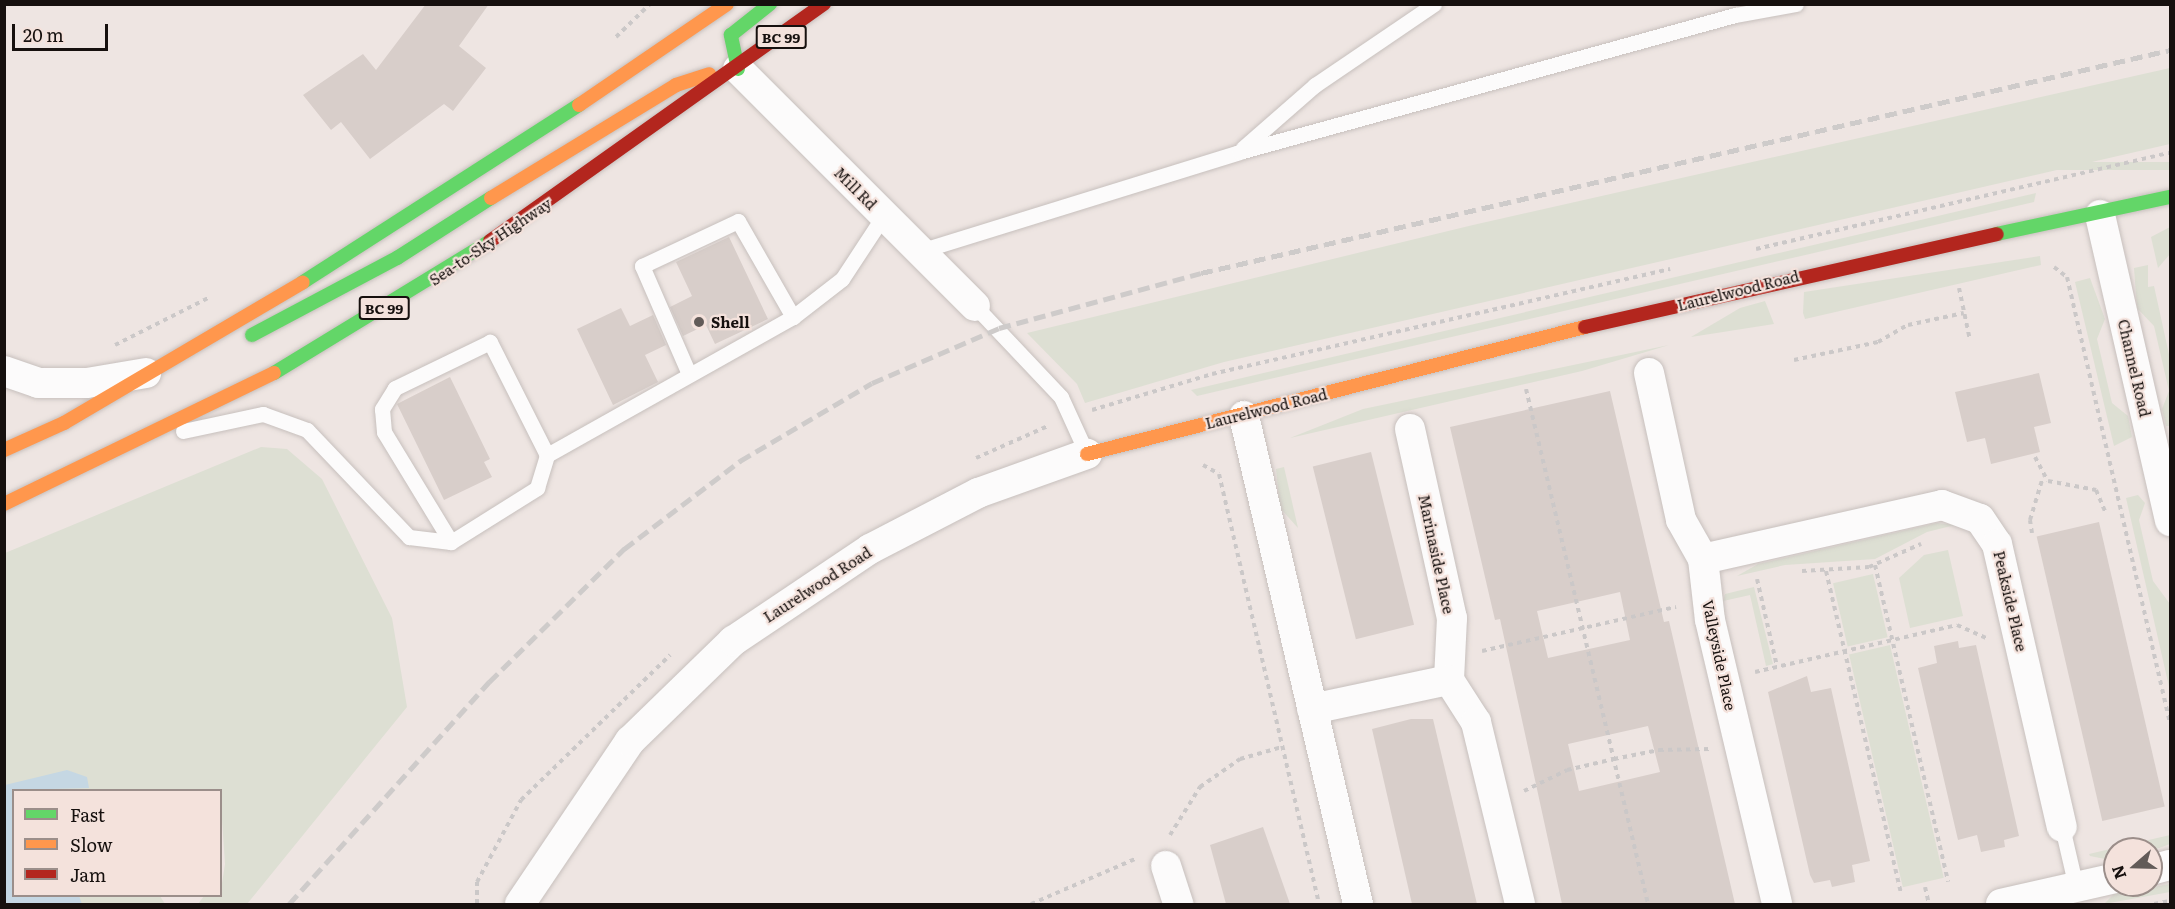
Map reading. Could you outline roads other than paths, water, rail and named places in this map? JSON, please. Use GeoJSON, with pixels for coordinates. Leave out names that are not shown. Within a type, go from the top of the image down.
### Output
{"type":"FeatureCollection","features":[{"type":"Feature","properties":{"kind":"main road"},"geometry":{"type":"LineString","coordinates":[[157,372],[481,171],[727,4]]}},
{"type":"Feature","properties":{"kind":"main road"},"geometry":{"type":"LineString","coordinates":[[4,450],[157,372],[306,309],[676,85],[738,69],[731,35],[771,4]]}},
{"type":"Feature","properties":{"kind":"main road","name":"Sea-to-Sky Highway"},"geometry":{"type":"LineString","coordinates":[[4,504],[145,440],[262,380],[453,267],[738,69],[824,4]]}},
{"type":"Feature","properties":{"kind":"main road","name":"Laurelwood Road"},"geometry":{"type":"LineString","coordinates":[[1088,454],[1723,292],[2100,215],[2170,197]]}},
{"type":"Feature","properties":{"kind":"street","name":"Mill Rd"},"geometry":{"type":"LineString","coordinates":[[738,69],[975,306]]}},
{"type":"Feature","properties":{"kind":"street","name":"Channel Road"},"geometry":{"type":"LineString","coordinates":[[2100,215],[2170,521]]}},
{"type":"Feature","properties":{"kind":"street"},"geometry":{"type":"LineString","coordinates":[[4,371],[38,383],[87,383],[157,372]]}},
{"type":"Feature","properties":{"kind":"street","name":"Valleyside Place"},"geometry":{"type":"LineString","coordinates":[[1649,374],[1682,520],[1703,559],[1710,620],[1777,904]]}},
{"type":"Feature","properties":{"kind":"street"},"geometry":{"type":"LineString","coordinates":[[1244,416],[1358,904]]}},
{"type":"Feature","properties":{"kind":"street","name":"Marinaside Place"},"geometry":{"type":"LineString","coordinates":[[1410,429],[1452,618],[1449,680]]}},
{"type":"Feature","properties":{"kind":"street","name":"Laurelwood Road"},"geometry":{"type":"LineString","coordinates":[[520,904],[630,741],[733,641],[870,549],[978,493],[1088,454]]}},
{"type":"Feature","properties":{"kind":"street","name":"Peakside Place"},"geometry":{"type":"LineString","coordinates":[[1703,559],[1942,505],[1980,519],[1997,544],[2062,827]]}},
{"type":"Feature","properties":{"kind":"street"},"geometry":{"type":"LineString","coordinates":[[1312,709],[1449,680],[1476,722],[1520,904]]}},
{"type":"Feature","properties":{"kind":"street"},"geometry":{"type":"LineString","coordinates":[[1160,853],[1178,904]]}},
{"type":"Feature","properties":{"kind":"street"},"geometry":{"type":"LineString","coordinates":[[2001,904],[2103,881]]}},
{"type":"Feature","properties":{"kind":"lane"},"geometry":{"type":"LineString","coordinates":[[1239,152],[1315,85],[1434,4]]}},
{"type":"Feature","properties":{"kind":"lane"},"geometry":{"type":"LineString","coordinates":[[920,251],[1239,152],[1733,10],[1796,4]]}},
{"type":"Feature","properties":{"kind":"lane"},"geometry":{"type":"LineString","coordinates":[[145,440],[263,414],[307,430],[409,537],[450,542],[537,488],[547,455],[792,317],[842,279],[884,215]]}},
{"type":"Feature","properties":{"kind":"lane"},"geometry":{"type":"LineString","coordinates":[[689,374],[642,266],[738,221],[792,317]]}},
{"type":"Feature","properties":{"kind":"lane"},"geometry":{"type":"LineString","coordinates":[[975,306],[1061,397],[1088,454]]}},
{"type":"Feature","properties":{"kind":"lane"},"geometry":{"type":"LineString","coordinates":[[450,542],[384,432],[382,409],[395,388],[490,342],[547,455]]}},
{"type":"Feature","properties":{"kind":"lane"},"geometry":{"type":"LineString","coordinates":[[2062,827],[2076,887]]}},
{"type":"Feature","properties":{"kind":"water"},"geometry":{"type":"Polygon","coordinates":[[[67,770],[87,777],[89,788],[12,789],[12,897],[79,897],[82,904],[5,904],[5,785],[67,770]]]}},
{"type":"Feature","properties":{"kind":"railway"},"geometry":{"type":"LineString","coordinates":[[289,904],[489,682],[624,549],[740,461],[872,383],[999,328],[1201,273],[2170,50]]}},
{"type":"Feature","properties":{"kind":"place","name":"Shell"},"geometry":{"type":"Point","coordinates":[699,322]}}]}
